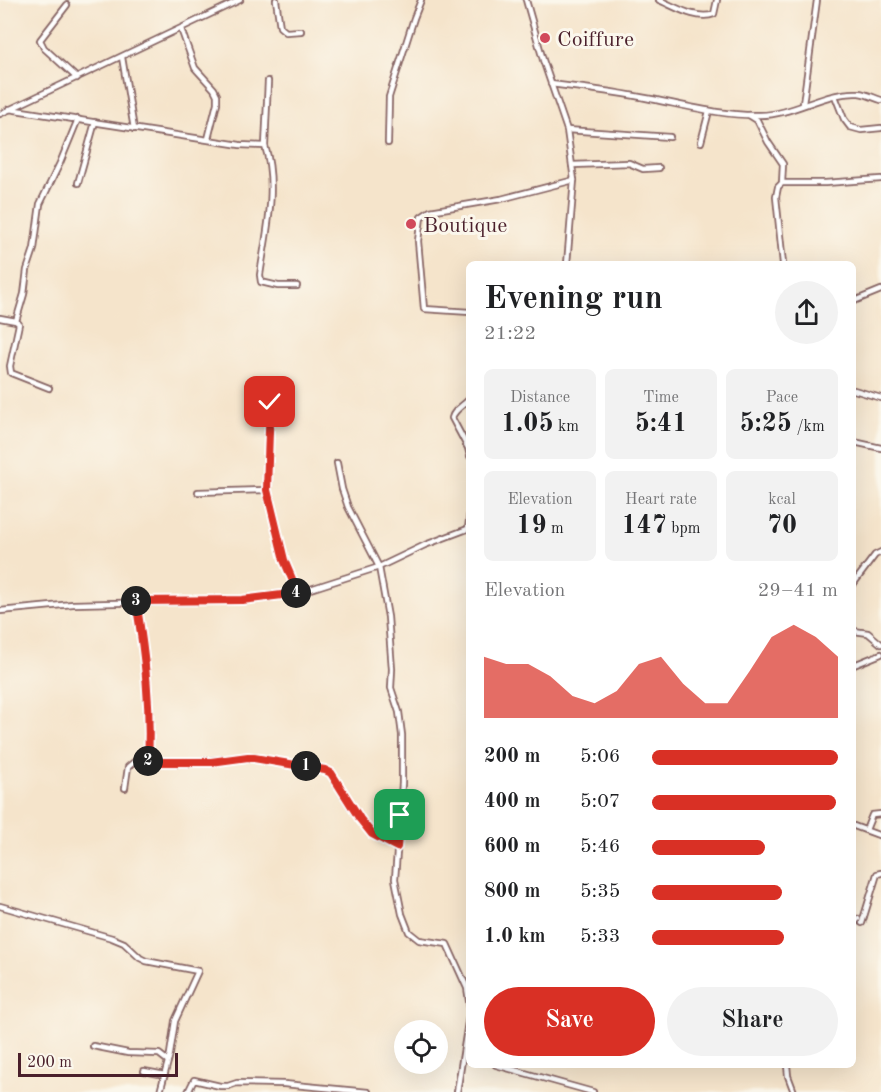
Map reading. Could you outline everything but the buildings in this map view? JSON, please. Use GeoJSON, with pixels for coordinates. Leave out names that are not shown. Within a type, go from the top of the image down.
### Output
{"type":"FeatureCollection","features":[{"type":"Feature","properties":{"kind":"street"},"geometry":{"type":"LineString","coordinates":[[0,114],[240,0]]}},
{"type":"Feature","properties":{"kind":"street"},"geometry":{"type":"LineString","coordinates":[[276,0],[280,27],[286,32],[301,31]]}},
{"type":"Feature","properties":{"kind":"street"},"geometry":{"type":"LineString","coordinates":[[388,143],[389,97],[422,0]]}},
{"type":"Feature","properties":{"kind":"street"},"geometry":{"type":"LineString","coordinates":[[526,0],[567,130],[574,180],[567,261]]}},
{"type":"Feature","properties":{"kind":"street"},"geometry":{"type":"LineString","coordinates":[[659,0],[695,15],[708,16],[714,14],[717,0]]}},
{"type":"Feature","properties":{"kind":"street"},"geometry":{"type":"LineString","coordinates":[[803,104],[817,0]]}},
{"type":"Feature","properties":{"kind":"street"},"geometry":{"type":"LineString","coordinates":[[67,5],[40,40],[44,48],[77,78]]}},
{"type":"Feature","properties":{"kind":"street"},"geometry":{"type":"LineString","coordinates":[[181,29],[195,68],[214,89],[216,95],[217,103],[208,139]]}},
{"type":"Feature","properties":{"kind":"street"},"geometry":{"type":"LineString","coordinates":[[122,57],[134,129]]}},
{"type":"Feature","properties":{"kind":"street"},"geometry":{"type":"LineString","coordinates":[[268,81],[265,146],[268,156],[270,205],[260,276],[261,282],[278,286],[297,286]]}},
{"type":"Feature","properties":{"kind":"street"},"geometry":{"type":"LineString","coordinates":[[551,84],[649,98],[709,111],[749,114],[771,114],[835,96],[862,93],[881,100]]}},
{"type":"Feature","properties":{"kind":"street"},"geometry":{"type":"LineString","coordinates":[[835,96],[844,119],[850,127],[856,130],[881,128]]}},
{"type":"Feature","properties":{"kind":"street"},"geometry":{"type":"LineString","coordinates":[[9,109],[240,145],[265,146]]}},
{"type":"Feature","properties":{"kind":"street"},"geometry":{"type":"LineString","coordinates":[[701,142],[709,111]]}},
{"type":"Feature","properties":{"kind":"street"},"geometry":{"type":"LineString","coordinates":[[749,114],[757,120],[783,164],[782,183],[778,187],[776,197],[783,261]]}},
{"type":"Feature","properties":{"kind":"street"},"geometry":{"type":"LineString","coordinates":[[16,321],[34,249],[40,204],[78,119]]}},
{"type":"Feature","properties":{"kind":"street"},"geometry":{"type":"LineString","coordinates":[[78,183],[95,122]]}},
{"type":"Feature","properties":{"kind":"street"},"geometry":{"type":"LineString","coordinates":[[567,130],[670,137]]}},
{"type":"Feature","properties":{"kind":"street"},"geometry":{"type":"LineString","coordinates":[[572,165],[629,163],[644,169],[659,168]]}},
{"type":"Feature","properties":{"kind":"street"},"geometry":{"type":"LineString","coordinates":[[782,183],[881,179]]}},
{"type":"Feature","properties":{"kind":"street"},"geometry":{"type":"LineString","coordinates":[[466,312],[424,309],[418,241],[421,217],[430,211],[501,199],[574,180]]}},
{"type":"Feature","properties":{"kind":"street"},"geometry":{"type":"LineString","coordinates":[[856,300],[878,291],[881,298]]}},
{"type":"Feature","properties":{"kind":"street"},"geometry":{"type":"LineString","coordinates":[[0,318],[16,321],[19,324],[10,366],[11,373],[49,388]]}},
{"type":"Feature","properties":{"kind":"street"},"geometry":{"type":"LineString","coordinates":[[856,391],[881,398]]}},
{"type":"Feature","properties":{"kind":"street"},"geometry":{"type":"LineString","coordinates":[[270,402],[267,490],[284,560],[298,593]]}},
{"type":"Feature","properties":{"kind":"street"},"geometry":{"type":"LineString","coordinates":[[466,403],[455,411],[452,418],[466,444]]}},
{"type":"Feature","properties":{"kind":"street"},"geometry":{"type":"LineString","coordinates":[[856,442],[881,448]]}},
{"type":"Feature","properties":{"kind":"street"},"geometry":{"type":"LineString","coordinates":[[337,463],[348,507],[379,567],[388,617],[392,669],[391,688],[402,728],[402,783],[395,879],[406,926],[409,932],[419,940],[447,944],[466,986]]}},
{"type":"Feature","properties":{"kind":"street"},"geometry":{"type":"LineString","coordinates":[[198,492],[267,490]]}},
{"type":"Feature","properties":{"kind":"street"},"geometry":{"type":"LineString","coordinates":[[0,611],[136,601],[242,600],[298,593],[379,567],[425,545],[466,529]]}},
{"type":"Feature","properties":{"kind":"street"},"geometry":{"type":"LineString","coordinates":[[856,580],[875,555],[881,552]]}},
{"type":"Feature","properties":{"kind":"street"},"geometry":{"type":"LineString","coordinates":[[136,601],[146,661],[149,697],[148,762]]}},
{"type":"Feature","properties":{"kind":"street"},"geometry":{"type":"LineString","coordinates":[[856,631],[868,633],[881,644]]}},
{"type":"Feature","properties":{"kind":"street"},"geometry":{"type":"LineString","coordinates":[[856,664],[881,654]]}},
{"type":"Feature","properties":{"kind":"street"},"geometry":{"type":"LineString","coordinates":[[125,789],[130,764],[148,762],[211,762],[248,757],[325,770],[331,773],[372,834],[397,847]]}},
{"type":"Feature","properties":{"kind":"street"},"geometry":{"type":"LineString","coordinates":[[866,830],[872,815],[881,814]]}},
{"type":"Feature","properties":{"kind":"street"},"geometry":{"type":"LineString","coordinates":[[856,827],[881,836]]}},
{"type":"Feature","properties":{"kind":"street"},"geometry":{"type":"LineString","coordinates":[[858,922],[877,874],[881,873]]}},
{"type":"Feature","properties":{"kind":"street"},"geometry":{"type":"LineString","coordinates":[[0,906],[112,938],[124,943],[146,961],[198,971],[175,1021],[160,1092]]}},
{"type":"Feature","properties":{"kind":"street"},"geometry":{"type":"LineString","coordinates":[[93,1046],[128,1053],[159,1054],[168,1061]]}},
{"type":"Feature","properties":{"kind":"street"},"geometry":{"type":"LineString","coordinates":[[457,1092],[466,1060]]}},
{"type":"Feature","properties":{"kind":"street"},"geometry":{"type":"LineString","coordinates":[[506,1068],[593,1092]]}},
{"type":"Feature","properties":{"kind":"street"},"geometry":{"type":"LineString","coordinates":[[787,1068],[794,1092]]}},
{"type":"Feature","properties":{"kind":"street"},"geometry":{"type":"LineString","coordinates":[[144,1071],[165,1074]]}},
{"type":"Feature","properties":{"kind":"street"},"geometry":{"type":"LineString","coordinates":[[188,1092],[191,1083],[196,1080],[220,1086],[237,1083],[284,1084],[368,1092]]}},
{"type":"Feature","properties":{"kind":"place","name":"Coiffure"},"geometry":{"type":"Point","coordinates":[545,38]}},
{"type":"Feature","properties":{"kind":"place","name":"Boutique"},"geometry":{"type":"Point","coordinates":[411,224]}},
{"type":"Feature","properties":{"kind":"route"},"geometry":{"type":"LineString","coordinates":[[270,402],[267,490],[284,560],[298,593],[223,601],[136,601],[146,661],[149,697],[148,762],[211,762],[248,757],[325,770],[331,773],[351,807],[372,834],[397,847],[400,815]]}}]}
